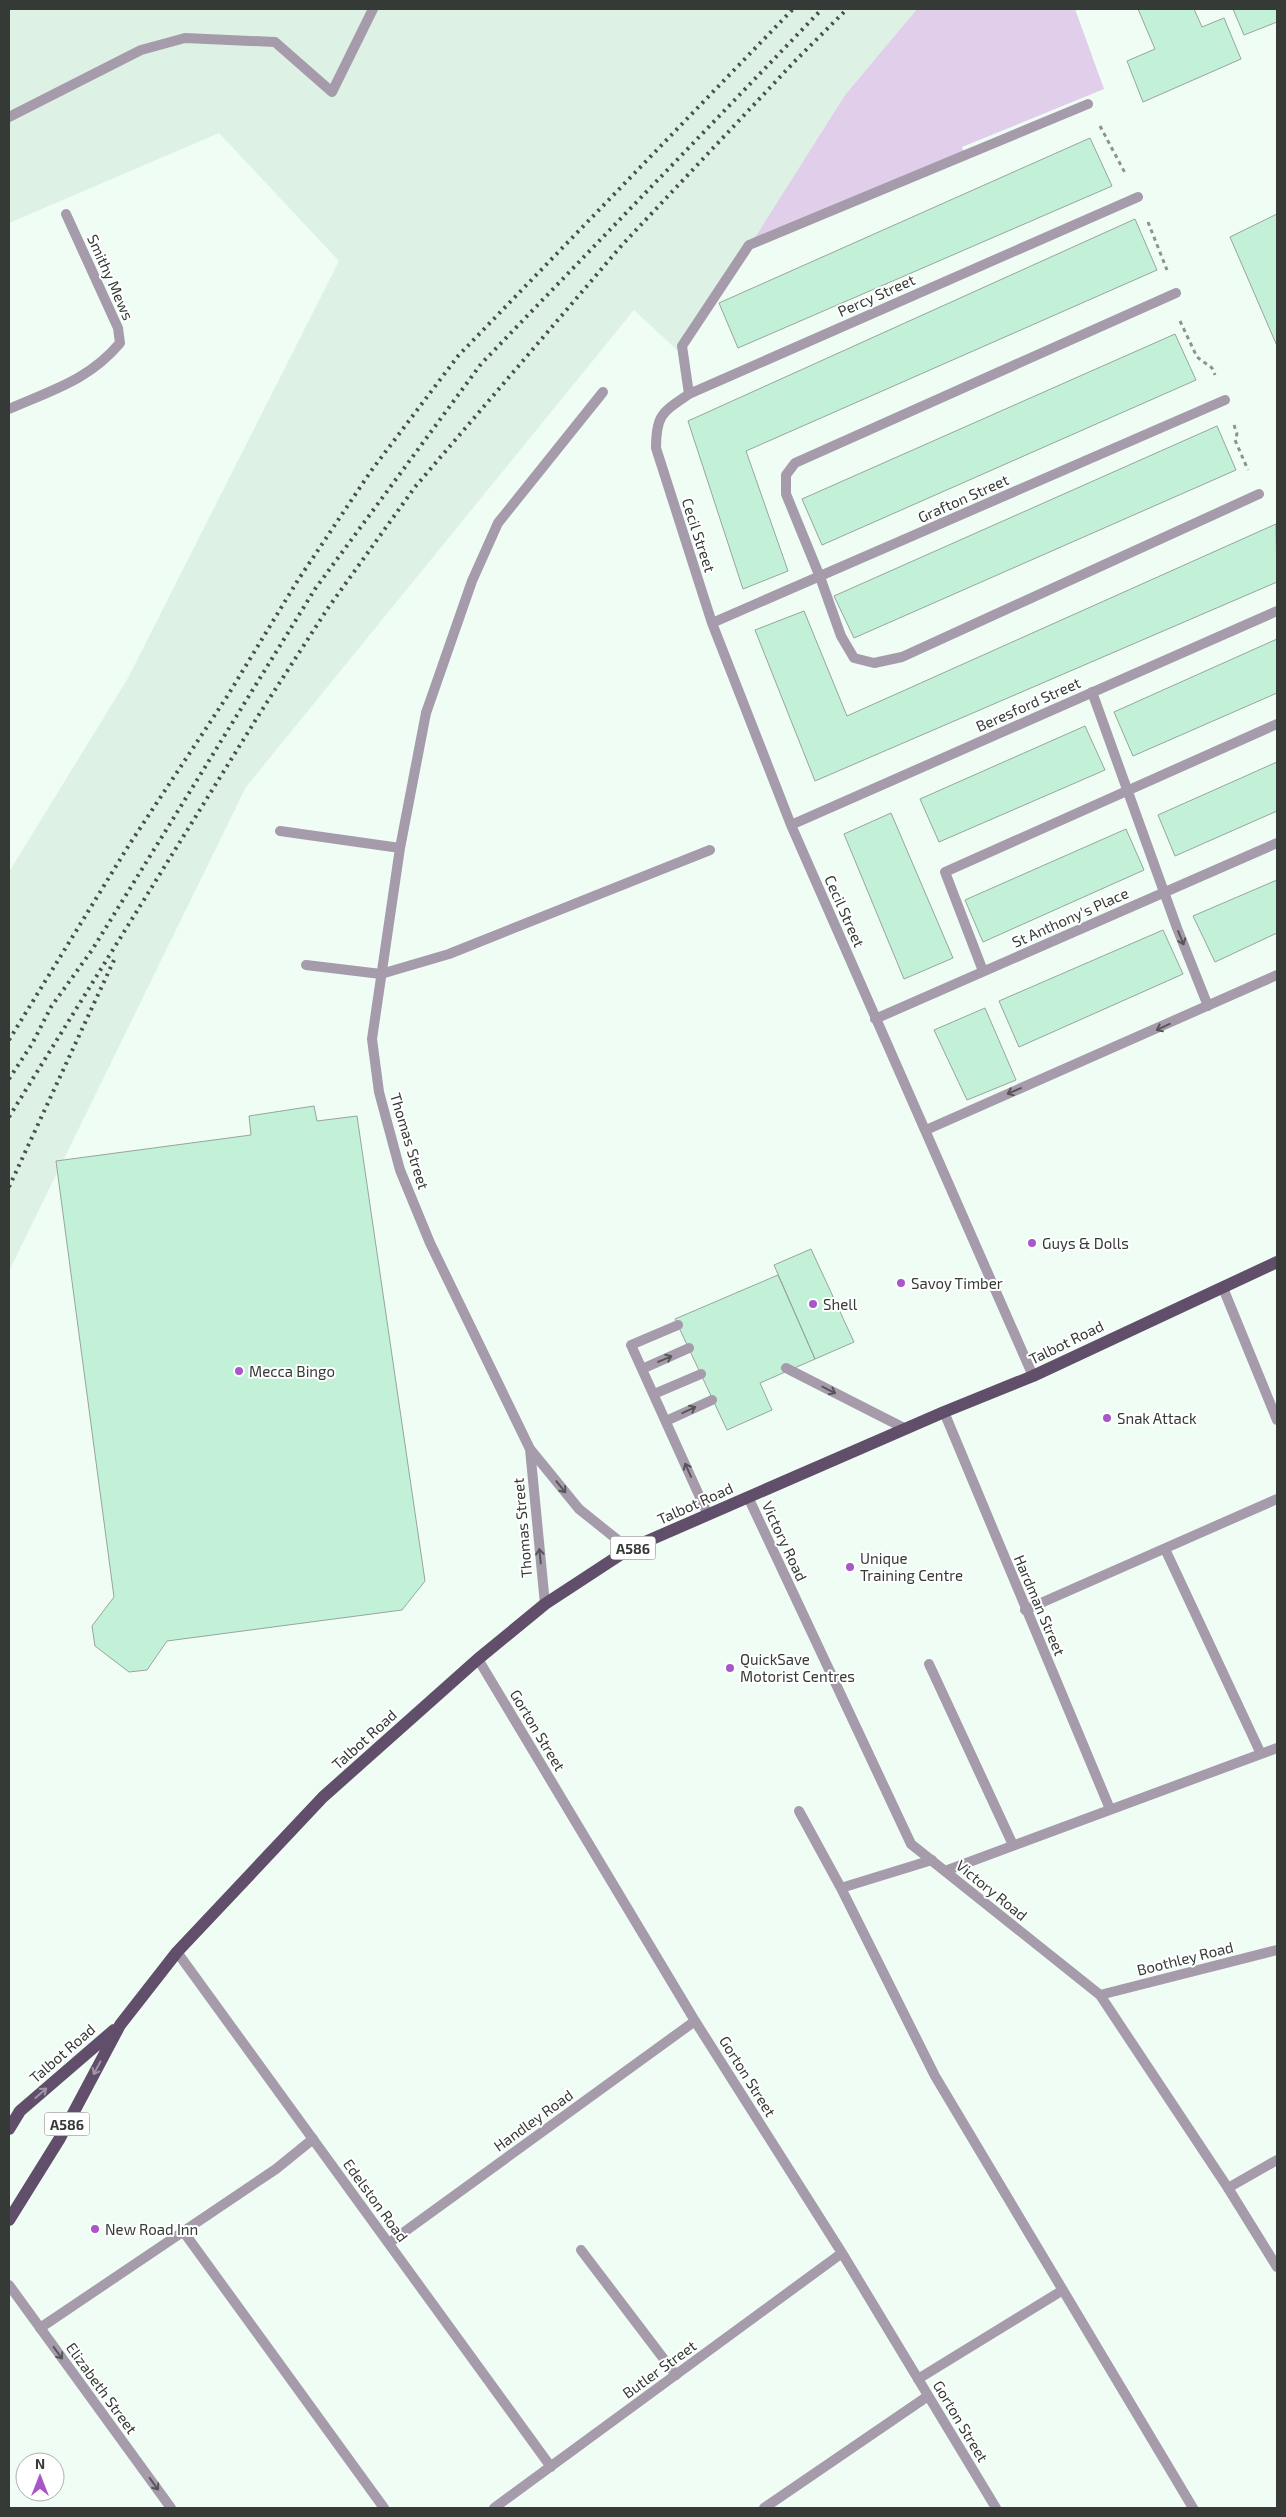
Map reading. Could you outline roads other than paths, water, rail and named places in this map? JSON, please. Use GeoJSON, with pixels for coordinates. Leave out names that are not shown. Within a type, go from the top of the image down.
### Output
{"type":"FeatureCollection","features":[{"type":"Feature","properties":{"kind":"main road","name":"Talbot Road"},"geometry":{"type":"LineString","coordinates":[[9,2220],[60,2138],[120,2025],[177,1952],[323,1797],[478,1659],[545,1604],[629,1549],[944,1412],[1032,1376],[1277,1262]]}},
{"type":"Feature","properties":{"kind":"main road","name":"Talbot Road"},"geometry":{"type":"LineString","coordinates":[[9,2129],[20,2111],[120,2025]]}},
{"type":"Feature","properties":{"kind":"street"},"geometry":{"type":"LineString","coordinates":[[9,117],[141,50],[185,38],[275,42],[332,92],[373,9]]}},
{"type":"Feature","properties":{"kind":"street"},"geometry":{"type":"LineString","coordinates":[[689,394],[682,346],[748,245],[1088,104]]}},
{"type":"Feature","properties":{"kind":"street","name":"Percy Street"},"geometry":{"type":"LineString","coordinates":[[656,448],[656,426],[668,409],[689,394],[1138,197]]}},
{"type":"Feature","properties":{"kind":"street","name":"Smithy Mews"},"geometry":{"type":"LineString","coordinates":[[9,409],[85,376],[105,360],[120,343],[118,328],[66,214]]}},
{"type":"Feature","properties":{"kind":"street"},"geometry":{"type":"LineString","coordinates":[[1176,293],[795,463],[786,476],[786,494],[820,577],[841,636],[854,658],[874,663],[902,657],[1259,494]]}},
{"type":"Feature","properties":{"kind":"street","name":"Thomas Street"},"geometry":{"type":"LineString","coordinates":[[603,392],[498,523],[472,581],[426,713],[400,848],[372,1039],[379,1092],[400,1170],[430,1243],[530,1449],[579,1509],[629,1549]]}},
{"type":"Feature","properties":{"kind":"street","name":"Grafton Street"},"geometry":{"type":"LineString","coordinates":[[712,623],[1224,400]]}},
{"type":"Feature","properties":{"kind":"street","name":"Cecil Street"},"geometry":{"type":"LineString","coordinates":[[656,448],[712,623],[791,825],[1032,1376]]}},
{"type":"Feature","properties":{"kind":"street","name":"Beresford Street"},"geometry":{"type":"LineString","coordinates":[[791,825],[1277,611]]}},
{"type":"Feature","properties":{"kind":"street"},"geometry":{"type":"LineString","coordinates":[[1092,692],[1208,1006]]}},
{"type":"Feature","properties":{"kind":"street"},"geometry":{"type":"LineString","coordinates":[[983,972],[945,872],[1277,724]]}},
{"type":"Feature","properties":{"kind":"street"},"geometry":{"type":"LineString","coordinates":[[280,830],[400,848]]}},
{"type":"Feature","properties":{"kind":"street","name":"St Anthony's Place"},"geometry":{"type":"LineString","coordinates":[[875,1019],[1277,843]]}},
{"type":"Feature","properties":{"kind":"street"},"geometry":{"type":"LineString","coordinates":[[306,965],[381,974],[449,954],[710,850]]}},
{"type":"Feature","properties":{"kind":"street"},"geometry":{"type":"LineString","coordinates":[[926,1130],[1277,975]]}},
{"type":"Feature","properties":{"kind":"street"},"geometry":{"type":"LineString","coordinates":[[1222,1288],[1277,1420]]}},
{"type":"Feature","properties":{"kind":"street"},"geometry":{"type":"LineString","coordinates":[[678,1324],[630,1345],[708,1515]]}},
{"type":"Feature","properties":{"kind":"street"},"geometry":{"type":"LineString","coordinates":[[642,1369],[689,1348]]}},
{"type":"Feature","properties":{"kind":"street"},"geometry":{"type":"LineString","coordinates":[[786,1368],[906,1429]]}},
{"type":"Feature","properties":{"kind":"street"},"geometry":{"type":"LineString","coordinates":[[654,1394],[701,1374]]}},
{"type":"Feature","properties":{"kind":"street"},"geometry":{"type":"LineString","coordinates":[[666,1421],[712,1400]]}},
{"type":"Feature","properties":{"kind":"street","name":"Hardman Street"},"geometry":{"type":"LineString","coordinates":[[944,1412],[1110,1809]]}},
{"type":"Feature","properties":{"kind":"street","name":"Thomas Street"},"geometry":{"type":"LineString","coordinates":[[530,1449],[545,1604]]}},
{"type":"Feature","properties":{"kind":"street","name":"Victory Road"},"geometry":{"type":"LineString","coordinates":[[748,1497],[911,1844],[1100,1995],[1228,2188],[1277,2268]]}},
{"type":"Feature","properties":{"kind":"street"},"geometry":{"type":"LineString","coordinates":[[1026,1610],[1277,1499]]}},
{"type":"Feature","properties":{"kind":"street"},"geometry":{"type":"LineString","coordinates":[[1165,1549],[1261,1754]]}},
{"type":"Feature","properties":{"kind":"street","name":"Gorton Street"},"geometry":{"type":"LineString","coordinates":[[478,1659],[695,2021],[842,2253],[996,2508]]}},
{"type":"Feature","properties":{"kind":"street"},"geometry":{"type":"LineString","coordinates":[[929,1664],[1013,1845]]}},
{"type":"Feature","properties":{"kind":"street"},"geometry":{"type":"LineString","coordinates":[[945,1871],[1277,1748]]}},
{"type":"Feature","properties":{"kind":"street"},"geometry":{"type":"LineString","coordinates":[[799,1811],[841,1888],[935,2076],[1193,2508]]}},
{"type":"Feature","properties":{"kind":"street"},"geometry":{"type":"LineString","coordinates":[[841,1888],[932,1860]]}},
{"type":"Feature","properties":{"kind":"street","name":"Boothley Road"},"geometry":{"type":"LineString","coordinates":[[1100,1995],[1277,1950]]}},
{"type":"Feature","properties":{"kind":"street","name":"Edelston Road"},"geometry":{"type":"LineString","coordinates":[[177,1952],[551,2467]]}},
{"type":"Feature","properties":{"kind":"street","name":"Handley Road"},"geometry":{"type":"LineString","coordinates":[[389,2243],[695,2021]]}},
{"type":"Feature","properties":{"kind":"street"},"geometry":{"type":"LineString","coordinates":[[40,2328],[276,2169],[314,2139]]}},
{"type":"Feature","properties":{"kind":"street"},"geometry":{"type":"LineString","coordinates":[[1228,2188],[1277,2160]]}},
{"type":"Feature","properties":{"kind":"street"},"geometry":{"type":"LineString","coordinates":[[183,2232],[384,2508]]}},
{"type":"Feature","properties":{"kind":"street"},"geometry":{"type":"LineString","coordinates":[[581,2250],[676,2375]]}},
{"type":"Feature","properties":{"kind":"street","name":"Butler Street"},"geometry":{"type":"LineString","coordinates":[[494,2508],[842,2253]]}},
{"type":"Feature","properties":{"kind":"street","name":"Elizabeth Street"},"geometry":{"type":"LineString","coordinates":[[9,2285],[171,2508]]}},
{"type":"Feature","properties":{"kind":"street"},"geometry":{"type":"LineString","coordinates":[[918,2379],[1063,2290]]}},
{"type":"Feature","properties":{"kind":"street"},"geometry":{"type":"LineString","coordinates":[[764,2508],[928,2396]]}},
{"type":"Feature","properties":{"kind":"railway"},"geometry":{"type":"LineString","coordinates":[[9,1040],[129,845],[228,695],[298,580],[371,471],[458,356],[793,9]]}},
{"type":"Feature","properties":{"kind":"railway"},"geometry":{"type":"LineString","coordinates":[[9,1079],[32,1044],[51,1007],[92,950],[315,589],[481,364],[822,9]]}},
{"type":"Feature","properties":{"kind":"railway"},"geometry":{"type":"LineString","coordinates":[[9,1117],[260,713],[328,608],[415,487],[622,245],[795,61],[847,9]]}},
{"type":"Feature","properties":{"kind":"railway"},"geometry":{"type":"LineString","coordinates":[[9,1187],[115,958]]}},
{"type":"Feature","properties":{"kind":"place","name":"Guys & Dolls"},"geometry":{"type":"Point","coordinates":[1032,1243]}},
{"type":"Feature","properties":{"kind":"place","name":"Savoy Timber"},"geometry":{"type":"Point","coordinates":[901,1283]}},
{"type":"Feature","properties":{"kind":"place","name":"Shell"},"geometry":{"type":"Point","coordinates":[813,1304]}},
{"type":"Feature","properties":{"kind":"place","name":"Mecca Bingo"},"geometry":{"type":"Point","coordinates":[239,1371]}},
{"type":"Feature","properties":{"kind":"place","name":"Snak Attack"},"geometry":{"type":"Point","coordinates":[1107,1418]}},
{"type":"Feature","properties":{"kind":"place","name":"Unique Training Centre"},"geometry":{"type":"Point","coordinates":[850,1567]}},
{"type":"Feature","properties":{"kind":"place","name":"QuickSave Motorist Centres"},"geometry":{"type":"Point","coordinates":[730,1668]}},
{"type":"Feature","properties":{"kind":"place","name":"New Road Inn"},"geometry":{"type":"Point","coordinates":[95,2229]}}]}
